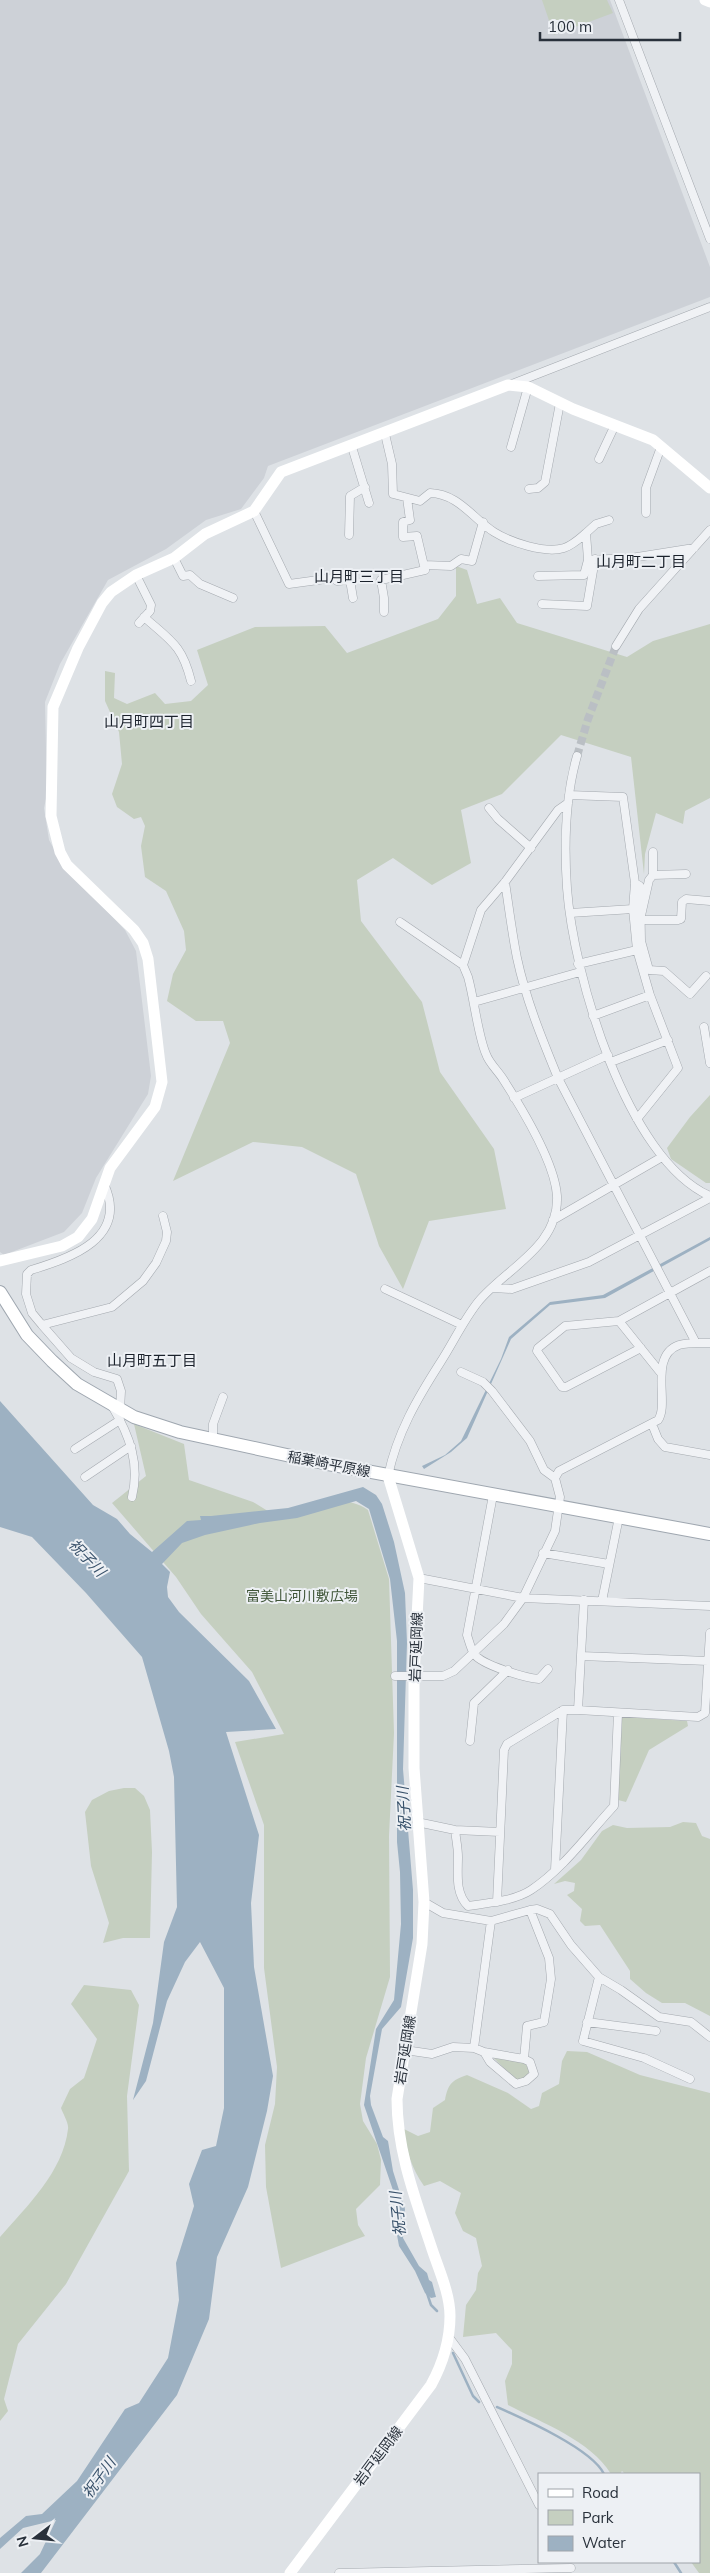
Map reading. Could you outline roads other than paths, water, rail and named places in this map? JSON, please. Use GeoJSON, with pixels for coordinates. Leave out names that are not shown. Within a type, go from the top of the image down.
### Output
{"type":"FeatureCollection","features":[{"type":"Feature","properties":{"kind":"main road","name":"稲葉崎平原線"},"geometry":{"type":"LineString","coordinates":[[0,1292],[27,1334],[52,1361],[77,1384],[117,1411],[180,1432],[213,1440],[388,1476],[710,1534]]}},
{"type":"Feature","properties":{"kind":"street"},"geometry":{"type":"LineString","coordinates":[[619,0],[710,238]]}},
{"type":"Feature","properties":{"kind":"street"},"geometry":{"type":"LineString","coordinates":[[705,0],[710,2]]}},
{"type":"Feature","properties":{"kind":"street"},"geometry":{"type":"LineString","coordinates":[[0,1261],[62,1246],[78,1237],[86,1229],[110,1168],[155,1107],[162,1082],[148,959],[143,943],[134,930],[67,865],[55,836],[51,816],[54,707],[78,648],[102,603],[111,592],[136,575],[174,558],[205,534],[254,511],[281,472],[385,434],[710,307]]}},
{"type":"Feature","properties":{"kind":"street"},"geometry":{"type":"LineString","coordinates":[[508,386],[528,387],[560,403],[653,440],[710,488]]}},
{"type":"Feature","properties":{"kind":"street"},"geometry":{"type":"LineString","coordinates":[[511,447],[528,387]]}},
{"type":"Feature","properties":{"kind":"street"},"geometry":{"type":"LineString","coordinates":[[529,489],[538,488],[545,482],[560,403]]}},
{"type":"Feature","properties":{"kind":"street"},"geometry":{"type":"LineString","coordinates":[[599,459],[614,425]]}},
{"type":"Feature","properties":{"kind":"street"},"geometry":{"type":"LineString","coordinates":[[385,434],[392,464],[391,492],[420,501],[430,493],[444,494],[455,499],[494,532],[522,545],[562,549],[572,544],[596,524],[609,520]]}},
{"type":"Feature","properties":{"kind":"street"},"geometry":{"type":"LineString","coordinates":[[352,446],[369,503]]}},
{"type":"Feature","properties":{"kind":"street"},"geometry":{"type":"LineString","coordinates":[[646,513],[646,488],[661,447]]}},
{"type":"Feature","properties":{"kind":"street"},"geometry":{"type":"LineString","coordinates":[[349,535],[350,496],[365,487]]}},
{"type":"Feature","properties":{"kind":"street"},"geometry":{"type":"LineString","coordinates":[[384,612],[381,580],[423,571],[424,565],[417,536],[403,537],[403,522],[410,520],[407,498]]}},
{"type":"Feature","properties":{"kind":"street"},"geometry":{"type":"LineString","coordinates":[[254,511],[289,584],[333,578],[336,581],[350,580],[353,598]]}},
{"type":"Feature","properties":{"kind":"street"},"geometry":{"type":"LineString","coordinates":[[424,565],[451,566],[461,559],[472,561],[483,522]]}},
{"type":"Feature","properties":{"kind":"street"},"geometry":{"type":"LineString","coordinates":[[616,646],[639,609],[710,530]]}},
{"type":"Feature","properties":{"kind":"street"},"geometry":{"type":"LineString","coordinates":[[542,604],[587,606],[591,560],[586,533]]}},
{"type":"Feature","properties":{"kind":"street"},"geometry":{"type":"LineString","coordinates":[[591,560],[631,558],[694,548]]}},
{"type":"Feature","properties":{"kind":"street"},"geometry":{"type":"LineString","coordinates":[[174,558],[183,576],[190,575],[200,584],[233,598]]}},
{"type":"Feature","properties":{"kind":"street"},"geometry":{"type":"LineString","coordinates":[[538,576],[584,575],[591,560]]}},
{"type":"Feature","properties":{"kind":"street"},"geometry":{"type":"LineString","coordinates":[[136,575],[151,605],[150,611],[142,620],[180,649],[186,660],[191,681]]}},
{"type":"Feature","properties":{"kind":"street"},"geometry":{"type":"LineString","coordinates":[[577,756],[568,799],[567,888],[579,968],[593,1016],[609,1059],[637,1119],[662,1157],[699,1192],[710,1198]]}},
{"type":"Feature","properties":{"kind":"street"},"geometry":{"type":"LineString","coordinates":[[388,1476],[394,1450],[404,1424],[424,1386],[462,1325],[479,1300],[539,1245],[545,1238],[553,1220],[557,1198],[551,1171],[514,1098],[486,1055],[463,965],[482,910],[506,882],[568,799],[623,797],[635,883],[633,910],[636,950],[650,995],[678,1068],[637,1119]]}},
{"type":"Feature","properties":{"kind":"street"},"geometry":{"type":"LineString","coordinates":[[488,808],[531,848]]}},
{"type":"Feature","properties":{"kind":"street"},"geometry":{"type":"LineString","coordinates":[[640,920],[653,874],[653,852]]}},
{"type":"Feature","properties":{"kind":"street"},"geometry":{"type":"LineString","coordinates":[[653,874],[686,874]]}},
{"type":"Feature","properties":{"kind":"street"},"geometry":{"type":"LineString","coordinates":[[506,882],[513,937],[525,988],[558,1078],[696,1343]]}},
{"type":"Feature","properties":{"kind":"street"},"geometry":{"type":"LineString","coordinates":[[635,883],[640,886],[641,941],[649,970],[664,971],[690,994],[706,976]]}},
{"type":"Feature","properties":{"kind":"street"},"geometry":{"type":"LineString","coordinates":[[640,920],[678,920],[681,919],[682,902],[686,899],[710,901]]}},
{"type":"Feature","properties":{"kind":"street"},"geometry":{"type":"LineString","coordinates":[[570,914],[633,910]]}},
{"type":"Feature","properties":{"kind":"street"},"geometry":{"type":"LineString","coordinates":[[400,922],[463,965]]}},
{"type":"Feature","properties":{"kind":"street"},"geometry":{"type":"LineString","coordinates":[[474,1002],[525,988],[636,950]]}},
{"type":"Feature","properties":{"kind":"street"},"geometry":{"type":"LineString","coordinates":[[593,1016],[650,995]]}},
{"type":"Feature","properties":{"kind":"street"},"geometry":{"type":"LineString","coordinates":[[704,1027],[710,1063]]}},
{"type":"Feature","properties":{"kind":"street"},"geometry":{"type":"LineString","coordinates":[[514,1098],[558,1078],[668,1040]]}},
{"type":"Feature","properties":{"kind":"street"},"geometry":{"type":"LineString","coordinates":[[553,1220],[662,1157]]}},
{"type":"Feature","properties":{"kind":"street"},"geometry":{"type":"LineString","coordinates":[[104,1182],[109,1194],[110,1208],[105,1229],[88,1247],[66,1259],[31,1270],[27,1274],[26,1294],[32,1313],[70,1358],[94,1372],[117,1379],[121,1392],[117,1411],[130,1446],[136,1489],[132,1497]]}},
{"type":"Feature","properties":{"kind":"street"},"geometry":{"type":"LineString","coordinates":[[493,1288],[512,1289],[589,1262],[710,1198]]}},
{"type":"Feature","properties":{"kind":"street"},"geometry":{"type":"LineString","coordinates":[[42,1325],[112,1307],[143,1281],[156,1262],[166,1241],[167,1232],[163,1216]]}},
{"type":"Feature","properties":{"kind":"street"},"geometry":{"type":"LineString","coordinates":[[62,1246],[66,1259]]}},
{"type":"Feature","properties":{"kind":"street"},"geometry":{"type":"LineString","coordinates":[[641,1348],[566,1387],[562,1387],[537,1351],[538,1348],[565,1326],[619,1321],[710,1271]]}},
{"type":"Feature","properties":{"kind":"street"},"geometry":{"type":"LineString","coordinates":[[385,1289],[462,1325]]}},
{"type":"Feature","properties":{"kind":"street"},"geometry":{"type":"LineString","coordinates":[[619,1321],[660,1372]]}},
{"type":"Feature","properties":{"kind":"street"},"geometry":{"type":"LineString","coordinates":[[555,1478],[563,1468],[652,1424],[661,1416],[660,1372],[674,1347],[696,1343],[710,1343]]}},
{"type":"Feature","properties":{"kind":"street"},"geometry":{"type":"LineString","coordinates":[[395,1676],[443,1676],[454,1671],[474,1654],[504,1624],[524,1598],[555,1531],[560,1497],[555,1478],[544,1470],[530,1441],[489,1388],[462,1372]]}},
{"type":"Feature","properties":{"kind":"street"},"geometry":{"type":"LineString","coordinates":[[213,1440],[213,1424],[223,1397]]}},
{"type":"Feature","properties":{"kind":"street"},"geometry":{"type":"LineString","coordinates":[[75,1449],[117,1411]]}},
{"type":"Feature","properties":{"kind":"street"},"geometry":{"type":"LineString","coordinates":[[652,1424],[665,1447],[710,1455]]}},
{"type":"Feature","properties":{"kind":"street"},"geometry":{"type":"LineString","coordinates":[[85,1477],[130,1446]]}},
{"type":"Feature","properties":{"kind":"street","name":"岩戸延岡線"},"geometry":{"type":"LineString","coordinates":[[290,2573],[431,2385],[444,2357],[448,2336],[449,2307],[410,2183],[399,2141],[397,2099],[422,1944],[424,1902],[414,1784],[414,1677],[419,1578],[388,1476]]}},
{"type":"Feature","properties":{"kind":"street"},"geometry":{"type":"LineString","coordinates":[[493,1495],[467,1635],[474,1654],[487,1663],[528,1678],[539,1679],[548,1669]]}},
{"type":"Feature","properties":{"kind":"street"},"geometry":{"type":"LineString","coordinates":[[602,1601],[619,1517]]}},
{"type":"Feature","properties":{"kind":"street"},"geometry":{"type":"LineString","coordinates":[[544,1553],[609,1564]]}},
{"type":"Feature","properties":{"kind":"street"},"geometry":{"type":"LineString","coordinates":[[419,1578],[524,1598],[710,1606]]}},
{"type":"Feature","properties":{"kind":"street"},"geometry":{"type":"LineString","coordinates":[[578,1710],[584,1600]]}},
{"type":"Feature","properties":{"kind":"street"},"geometry":{"type":"LineString","coordinates":[[497,1902],[504,1750],[507,1744],[563,1710],[698,1717],[705,1713],[710,1633]]}},
{"type":"Feature","properties":{"kind":"street"},"geometry":{"type":"LineString","coordinates":[[582,1656],[708,1661]]}},
{"type":"Feature","properties":{"kind":"street"},"geometry":{"type":"LineString","coordinates":[[470,1741],[474,1703],[508,1670]]}},
{"type":"Feature","properties":{"kind":"street"},"geometry":{"type":"LineString","coordinates":[[555,1870],[563,1710]]}},
{"type":"Feature","properties":{"kind":"street"},"geometry":{"type":"LineString","coordinates":[[455,1830],[458,1856],[457,1879],[463,1901],[468,1906],[497,1902],[530,1891],[555,1870],[614,1806],[618,1713]]}},
{"type":"Feature","properties":{"kind":"street"},"geometry":{"type":"LineString","coordinates":[[417,1822],[455,1830],[500,1832]]}},
{"type":"Feature","properties":{"kind":"street"},"geometry":{"type":"LineString","coordinates":[[424,1902],[443,1913],[491,1921],[537,1909],[550,1914],[571,1945],[599,1977],[659,2017],[691,2022],[710,2037]]}},
{"type":"Feature","properties":{"kind":"street"},"geometry":{"type":"LineString","coordinates":[[524,2059],[527,2026],[544,2022],[551,1979],[549,1958],[530,1910]]}},
{"type":"Feature","properties":{"kind":"street"},"geometry":{"type":"LineString","coordinates":[[474,2048],[491,1921]]}},
{"type":"Feature","properties":{"kind":"street"},"geometry":{"type":"LineString","coordinates":[[599,1977],[582,2041],[644,2058],[690,2080]]}},
{"type":"Feature","properties":{"kind":"street"},"geometry":{"type":"LineString","coordinates":[[587,2022],[656,2031]]}},
{"type":"Feature","properties":{"kind":"street"},"geometry":{"type":"LineString","coordinates":[[405,2050],[432,2054],[453,2046],[474,2048],[484,2052],[524,2059],[530,2062],[534,2074],[526,2081],[516,2084],[490,2062],[484,2052]]}},
{"type":"Feature","properties":{"kind":"street"},"geometry":{"type":"LineString","coordinates":[[448,2336],[465,2359],[538,2503]]}},
{"type":"Feature","properties":{"kind":"street"},"geometry":{"type":"LineString","coordinates":[[339,2573],[570,2568]]}},
{"type":"Feature","properties":{"kind":"water"},"geometry":{"type":"Polygon","coordinates":[[[710,1237],[710,1240],[605,1298],[550,1305],[511,1339],[467,1438],[451,1452],[424,1469],[422,1466],[445,1455],[461,1441],[501,1359],[509,1337],[550,1302],[603,1295],[710,1237]]]}},
{"type":"Feature","properties":{"kind":"water"},"geometry":{"type":"Polygon","coordinates":[[[0,1401],[93,1505],[117,1519],[130,1534],[152,1552],[187,1521],[201,1520],[200,1516],[288,1508],[363,1487],[376,1495],[382,1504],[394,1542],[405,1593],[407,1643],[403,1769],[413,1890],[413,1938],[401,2007],[382,2029],[370,2096],[371,2105],[383,2137],[388,2141],[393,2171],[405,2209],[403,2238],[419,2266],[427,2273],[429,2280],[432,2282],[436,2297],[431,2298],[425,2293],[415,2271],[399,2246],[397,2202],[364,2105],[376,2029],[394,2000],[401,1924],[400,1872],[397,1842],[397,1641],[390,1579],[369,1509],[356,1501],[297,1518],[260,1523],[205,1535],[182,1543],[162,1564],[170,1572],[167,1587],[168,1597],[179,1612],[249,1681],[276,1729],[226,1732],[259,1835],[251,1903],[254,1967],[273,2076],[267,2111],[248,2187],[217,2257],[209,2319],[177,2395],[41,2573],[21,2573],[40,2554],[56,2520],[23,2528],[0,2549],[0,2538],[26,2516],[42,2514],[77,2481],[125,2409],[139,2403],[168,2358],[179,2300],[176,2263],[194,2206],[189,2184],[202,2150],[216,2146],[224,2108],[224,1988],[200,1942],[185,1962],[167,2001],[146,2081],[133,2100],[153,2023],[164,1942],[177,1907],[174,1777],[169,1751],[142,1657],[86,1593],[32,1537],[0,1527],[0,1401]]]}},
{"type":"Feature","properties":{"kind":"waterway","name":"祝子川"},"geometry":{"type":"LineString","coordinates":[[427,2293],[431,2305],[437,2311]]}},
{"type":"Feature","properties":{"kind":"waterway","name":"祝子川"},"geometry":{"type":"LineString","coordinates":[[453,2353],[473,2396],[479,2402]]}},
{"type":"Feature","properties":{"kind":"waterway","name":"祝子川"},"geometry":{"type":"LineString","coordinates":[[497,2407],[540,2427],[572,2445],[597,2464],[603,2473]]}},
{"type":"Feature","properties":{"kind":"waterway","name":"祝子川"},"geometry":{"type":"LineString","coordinates":[[675,2563],[681,2573]]}},
{"type":"Feature","properties":{"kind":"tunnel"},"geometry":{"type":"LineString","coordinates":[[577,756],[588,719],[616,646]]}},
{"type":"Feature","properties":{"kind":"district","name":"山月町二丁目"},"geometry":{"type":"Point","coordinates":[641,562]}},
{"type":"Feature","properties":{"kind":"district","name":"山月町三丁目"},"geometry":{"type":"Point","coordinates":[359,577]}},
{"type":"Feature","properties":{"kind":"district","name":"山月町四丁目"},"geometry":{"type":"Point","coordinates":[149,722]}},
{"type":"Feature","properties":{"kind":"district","name":"山月町五丁目"},"geometry":{"type":"Point","coordinates":[152,1361]}},
{"type":"Feature","properties":{"kind":"park label","name":"富美山河川敷広場"},"geometry":{"type":"Point","coordinates":[302,1596]}}]}
